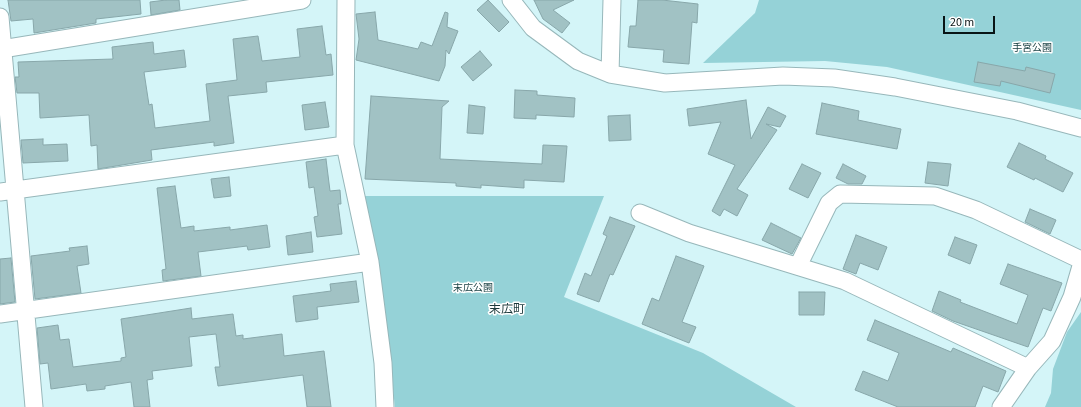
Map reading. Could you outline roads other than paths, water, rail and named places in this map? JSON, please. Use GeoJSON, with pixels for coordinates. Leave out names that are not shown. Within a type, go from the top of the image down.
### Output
{"type":"FeatureCollection","features":[{"type":"Feature","properties":{"kind":"street"},"geometry":{"type":"LineString","coordinates":[[2,49],[302,0]]}},
{"type":"Feature","properties":{"kind":"street"},"geometry":{"type":"LineString","coordinates":[[346,0],[345,145],[370,262],[383,363],[385,407]]}},
{"type":"Feature","properties":{"kind":"street"},"geometry":{"type":"LineString","coordinates":[[511,0],[533,28],[578,61],[610,74],[665,83],[783,76],[834,78],[895,87],[994,107],[1081,128]]}},
{"type":"Feature","properties":{"kind":"street"},"geometry":{"type":"LineString","coordinates":[[610,74],[612,0]]}},
{"type":"Feature","properties":{"kind":"street"},"geometry":{"type":"LineString","coordinates":[[0,17],[8,191],[25,311],[34,407]]}},
{"type":"Feature","properties":{"kind":"street"},"geometry":{"type":"LineString","coordinates":[[8,191],[345,145]]}},
{"type":"Feature","properties":{"kind":"street"},"geometry":{"type":"LineString","coordinates":[[798,266],[829,203],[840,194],[935,196],[976,210],[1081,260]]}},
{"type":"Feature","properties":{"kind":"street"},"geometry":{"type":"LineString","coordinates":[[640,214],[689,233],[845,281],[1028,368]]}},
{"type":"Feature","properties":{"kind":"street"},"geometry":{"type":"LineString","coordinates":[[0,314],[370,262]]}},
{"type":"Feature","properties":{"kind":"street"},"geometry":{"type":"LineString","coordinates":[[1001,407],[1028,368],[1052,341],[1072,297],[1081,266]]}},
{"type":"Feature","properties":{"kind":"district","name":"末広町"},"geometry":{"type":"Point","coordinates":[507,310]}},
{"type":"Feature","properties":{"kind":"park label","name":"手宮公園"},"geometry":{"type":"Point","coordinates":[1032,49]}},
{"type":"Feature","properties":{"kind":"park label","name":"末広公園"},"geometry":{"type":"Point","coordinates":[473,289]}}]}
